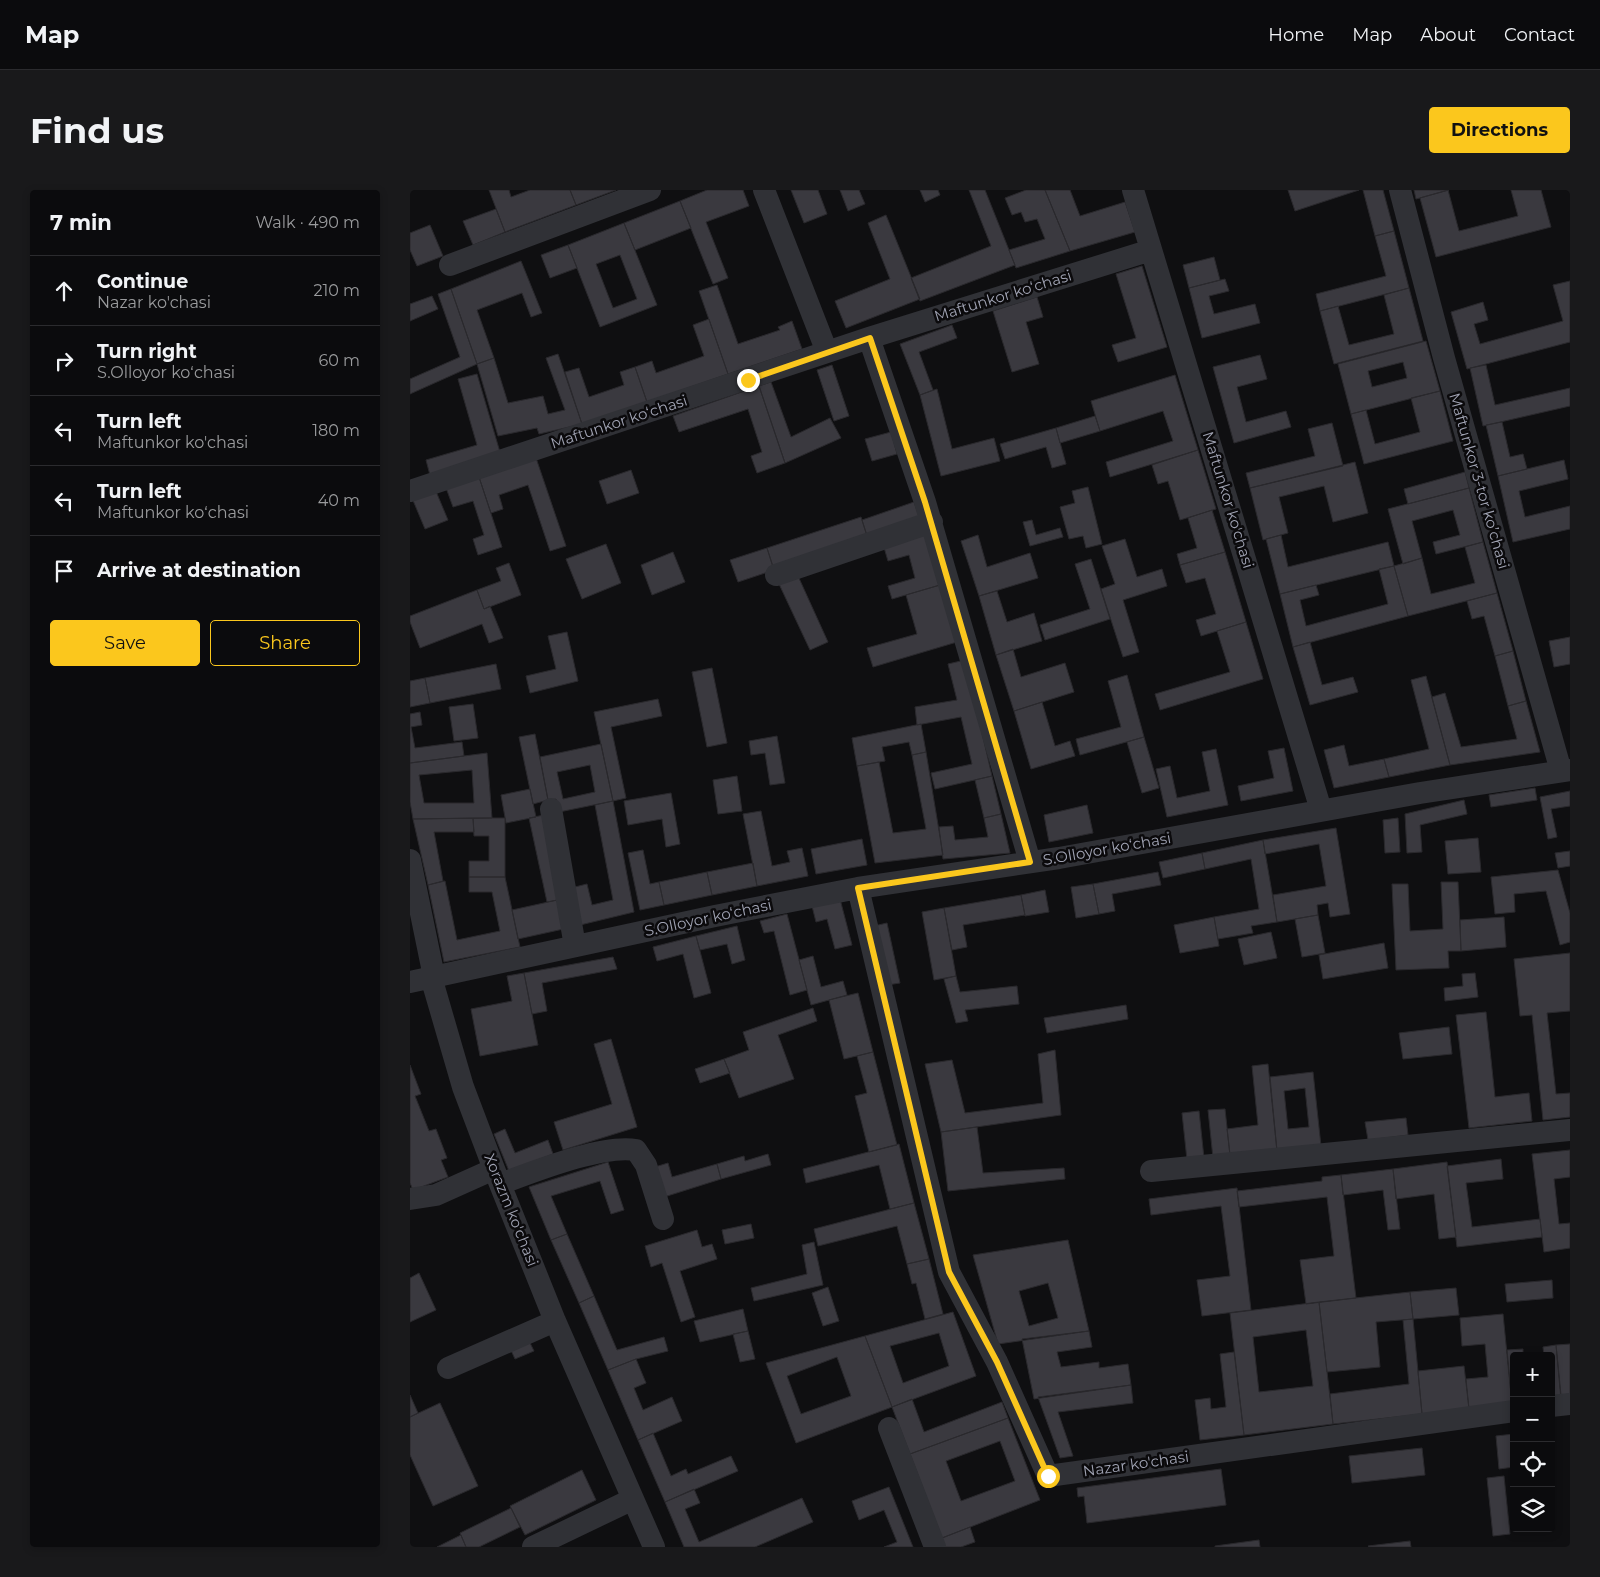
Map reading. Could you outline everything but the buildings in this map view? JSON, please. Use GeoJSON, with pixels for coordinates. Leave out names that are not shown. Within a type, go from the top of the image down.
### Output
{"type":"FeatureCollection","features":[{"type":"Feature","properties":{"kind":"street"},"geometry":{"type":"LineString","coordinates":[[450,265],[650,190]]}},
{"type":"Feature","properties":{"kind":"street"},"geometry":{"type":"LineString","coordinates":[[764,190],[827,352]]}},
{"type":"Feature","properties":{"kind":"street","name":"Maftunkor ko'chasi"},"geometry":{"type":"LineString","coordinates":[[1133,190],[1178,332],[1321,810]]}},
{"type":"Feature","properties":{"kind":"street","name":"Maftunkor 3-tor koʼchasi"},"geometry":{"type":"LineString","coordinates":[[1400,190],[1444,358],[1566,770]]}},
{"type":"Feature","properties":{"kind":"street","name":"Maftunkor koʻchasi"},"geometry":{"type":"LineString","coordinates":[[410,491],[870,338],[1151,250]]}},
{"type":"Feature","properties":{"kind":"street"},"geometry":{"type":"LineString","coordinates":[[870,338],[932,522],[1030,862]]}},
{"type":"Feature","properties":{"kind":"street"},"geometry":{"type":"LineString","coordinates":[[776,574],[932,522]]}},
{"type":"Feature","properties":{"kind":"street","name":"S.Olloyor koʻchasi"},"geometry":{"type":"LineString","coordinates":[[420,979],[858,888],[1030,862],[1321,810],[1566,770]]}},
{"type":"Feature","properties":{"kind":"street"},"geometry":{"type":"LineString","coordinates":[[551,809],[575,946]]}},
{"type":"Feature","properties":{"kind":"street","name":"Xorazm ko'chasi"},"geometry":{"type":"LineString","coordinates":[[410,860],[432,967],[420,979],[555,1321],[654,1547]]}},
{"type":"Feature","properties":{"kind":"street","name":"Nazar ko'chasi"},"geometry":{"type":"LineString","coordinates":[[858,888],[949,1272],[997,1362],[1048,1476],[1510,1412]]}},
{"type":"Feature","properties":{"kind":"street"},"geometry":{"type":"LineString","coordinates":[[1151,1171],[1570,1130]]}},
{"type":"Feature","properties":{"kind":"street"},"geometry":{"type":"LineString","coordinates":[[410,1199],[436,1195],[497,1176],[539,1169],[614,1150],[636,1150],[646,1165],[663,1219]]}},
{"type":"Feature","properties":{"kind":"street"},"geometry":{"type":"LineString","coordinates":[[448,1368],[555,1321]]}},
{"type":"Feature","properties":{"kind":"street"},"geometry":{"type":"LineString","coordinates":[[1555,1406],[1570,1404]]}},
{"type":"Feature","properties":{"kind":"street"},"geometry":{"type":"LineString","coordinates":[[890,1428],[934,1547]]}},
{"type":"Feature","properties":{"kind":"street"},"geometry":{"type":"LineString","coordinates":[[533,1547],[633,1499]]}},
{"type":"Feature","properties":{"kind":"route"},"geometry":{"type":"LineString","coordinates":[[748,380],[870,338],[925,502],[1030,862],[858,888],[949,1272],[997,1362],[1048,1476]]}}]}
